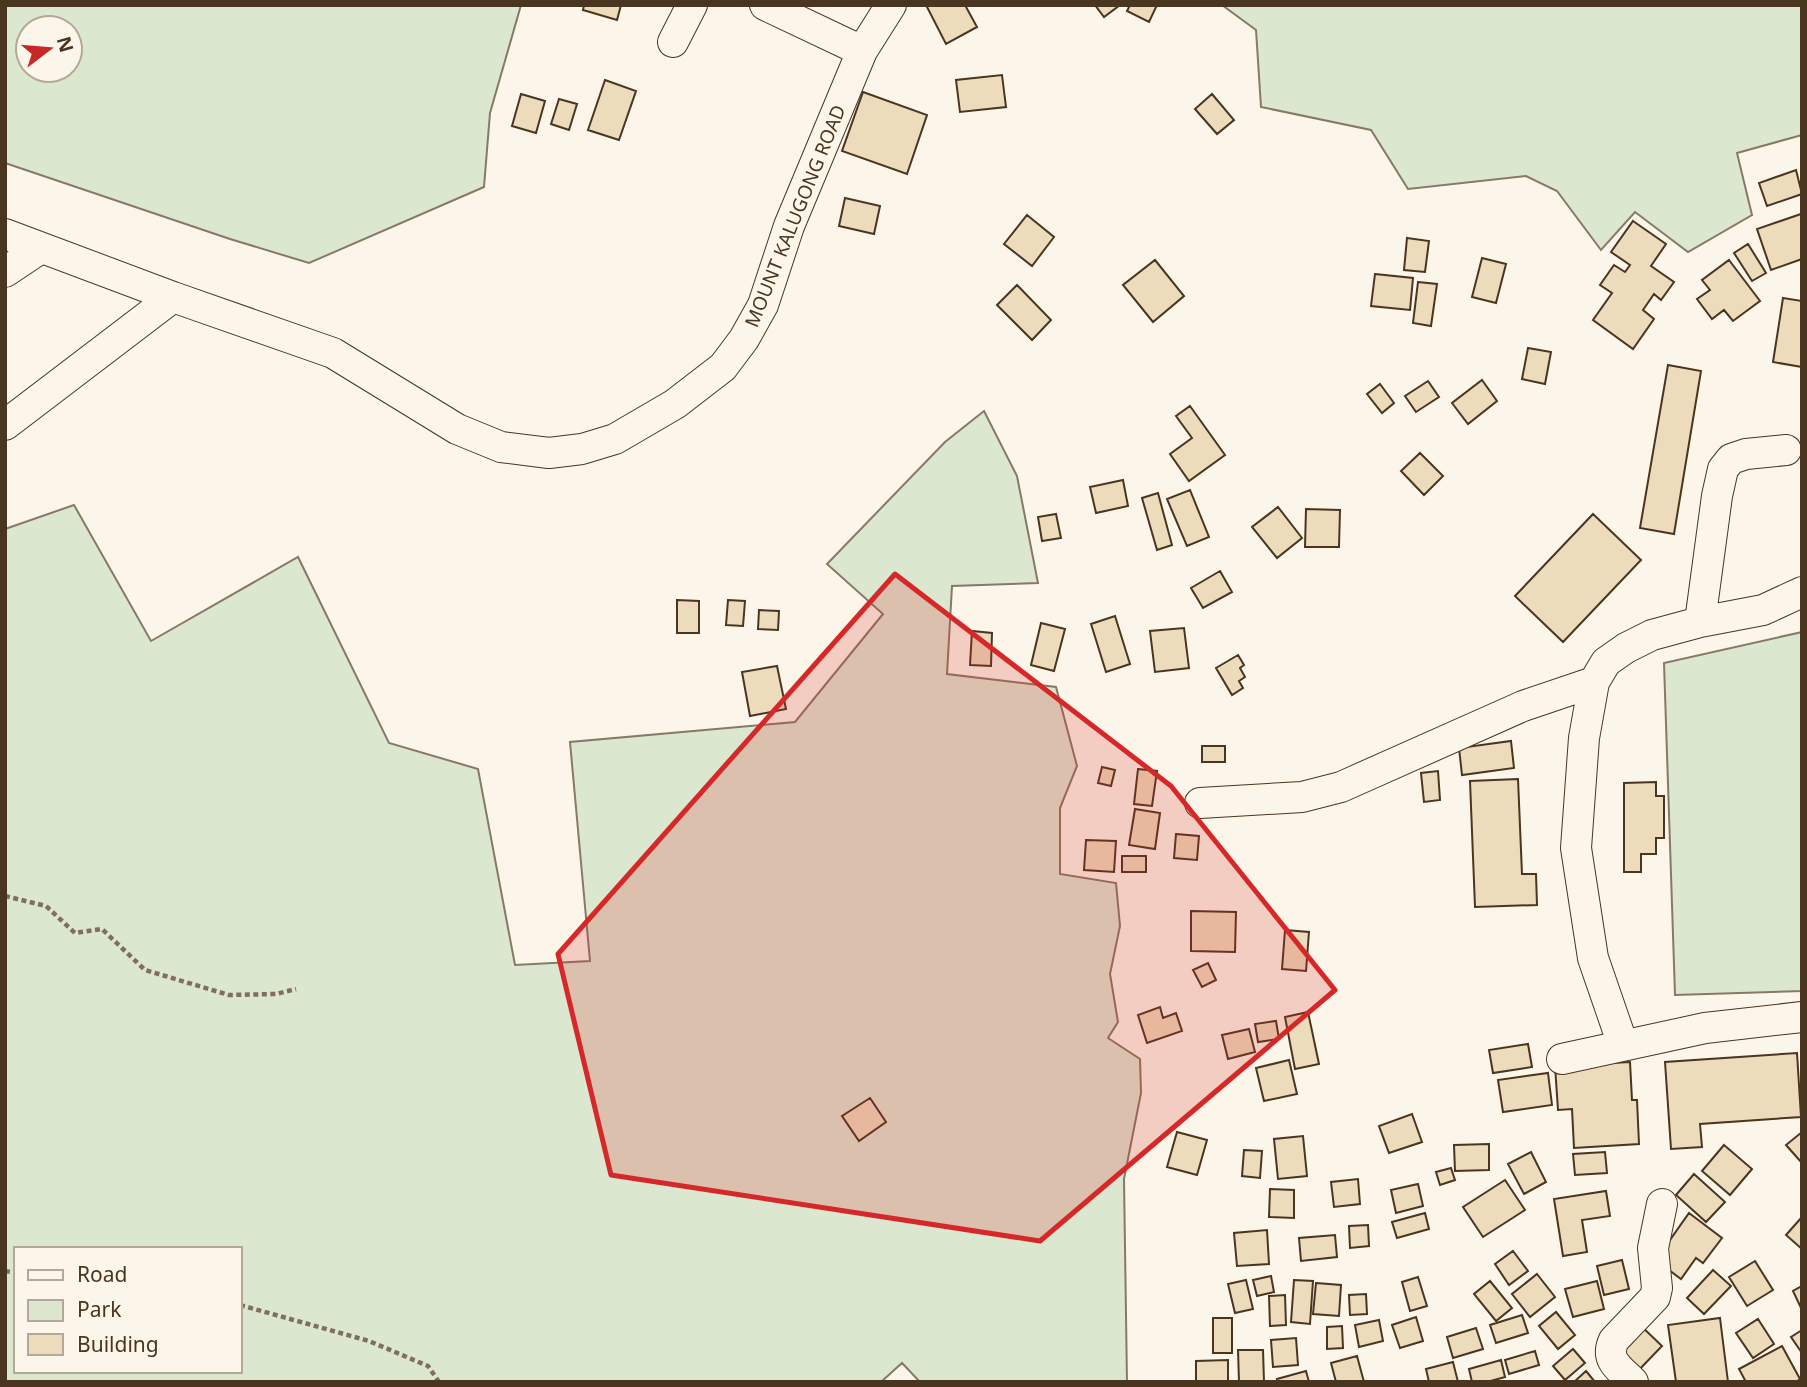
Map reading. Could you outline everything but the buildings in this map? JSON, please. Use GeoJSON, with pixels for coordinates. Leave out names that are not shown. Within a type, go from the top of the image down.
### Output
{"type":"FeatureCollection","features":[{"type":"Feature","properties":{"kind":"street"},"geometry":{"type":"LineString","coordinates":[[673,42],[692,5]]}},
{"type":"Feature","properties":{"kind":"street"},"geometry":{"type":"LineString","coordinates":[[765,5],[862,51]]}},
{"type":"Feature","properties":{"kind":"street","name":"MOUNT KALUGONG ROAD"},"geometry":{"type":"LineString","coordinates":[[5,234],[333,353],[457,429],[501,447],[549,453],[582,449],[615,439],[675,404],[723,367],[744,340],[763,305],[789,226],[862,51],[891,5]]}},
{"type":"Feature","properties":{"kind":"street"},"geometry":{"type":"LineString","coordinates":[[5,272],[41,247]]}},
{"type":"Feature","properties":{"kind":"street"},"geometry":{"type":"LineString","coordinates":[[5,425],[173,297]]}},
{"type":"Feature","properties":{"kind":"street"},"geometry":{"type":"LineString","coordinates":[[1700,622],[1723,469],[1731,459],[1746,454],[1786,450]]}},
{"type":"Feature","properties":{"kind":"street"},"geometry":{"type":"LineString","coordinates":[[1623,1045],[1593,958],[1576,848],[1584,738],[1594,682],[1606,662],[1652,635],[1700,622],[1763,610],[1802,593]]}},
{"type":"Feature","properties":{"kind":"street"},"geometry":{"type":"LineString","coordinates":[[1200,803],[1302,797],[1341,787],[1523,706],[1594,682]]}},
{"type":"Feature","properties":{"kind":"street"},"geometry":{"type":"LineString","coordinates":[[1562,1059],[1705,1028],[1802,1017]]}},
{"type":"Feature","properties":{"kind":"street"},"geometry":{"type":"LineString","coordinates":[[1633,1382],[1612,1362],[1609,1354],[1614,1340],[1655,1297],[1657,1288],[1653,1248],[1662,1204]]}},
{"type":"Feature","properties":{"kind":"path"},"geometry":{"type":"LineString","coordinates":[[5,896],[46,906],[75,933],[102,929],[145,970],[229,995],[276,994],[296,989]]}},
{"type":"Feature","properties":{"kind":"path"},"geometry":{"type":"LineString","coordinates":[[242,1306],[369,1341],[428,1366],[439,1382]]}},
{"type":"Feature","properties":{"kind":"highlighted area"},"geometry":{"type":"Polygon","coordinates":[[[895,574],[1171,786],[1335,990],[1040,1241],[611,1175],[558,954],[895,574]]]}},
{"type":"Feature","properties":{"kind":"green space"},"geometry":{"type":"Polygon","coordinates":[[[5,5],[521,5],[490,113],[484,187],[309,263],[5,163],[5,5]]]}},
{"type":"Feature","properties":{"kind":"green space"},"geometry":{"type":"Polygon","coordinates":[[[1222,5],[1802,5],[1802,135],[1737,153],[1752,215],[1688,252],[1635,212],[1601,250],[1557,191],[1526,176],[1408,189],[1371,130],[1261,107],[1256,30],[1222,5]]]}},
{"type":"Feature","properties":{"kind":"green space"},"geometry":{"type":"Polygon","coordinates":[[[984,411],[1017,476],[1038,583],[952,586],[947,674],[1056,687],[1077,766],[1060,808],[1060,874],[1116,883],[1120,926],[1110,974],[1118,1022],[1108,1038],[1140,1059],[1141,1093],[1124,1179],[1127,1382],[920,1382],[902,1363],[881,1382],[5,1382],[5,529],[74,505],[151,641],[298,557],[389,743],[478,769],[515,965],[590,961],[570,742],[795,722],[883,614],[827,564],[945,442],[984,411]]]}},
{"type":"Feature","properties":{"kind":"green space"},"geometry":{"type":"Polygon","coordinates":[[[1802,632],[1802,991],[1675,995],[1664,663],[1802,632]]]}}]}
